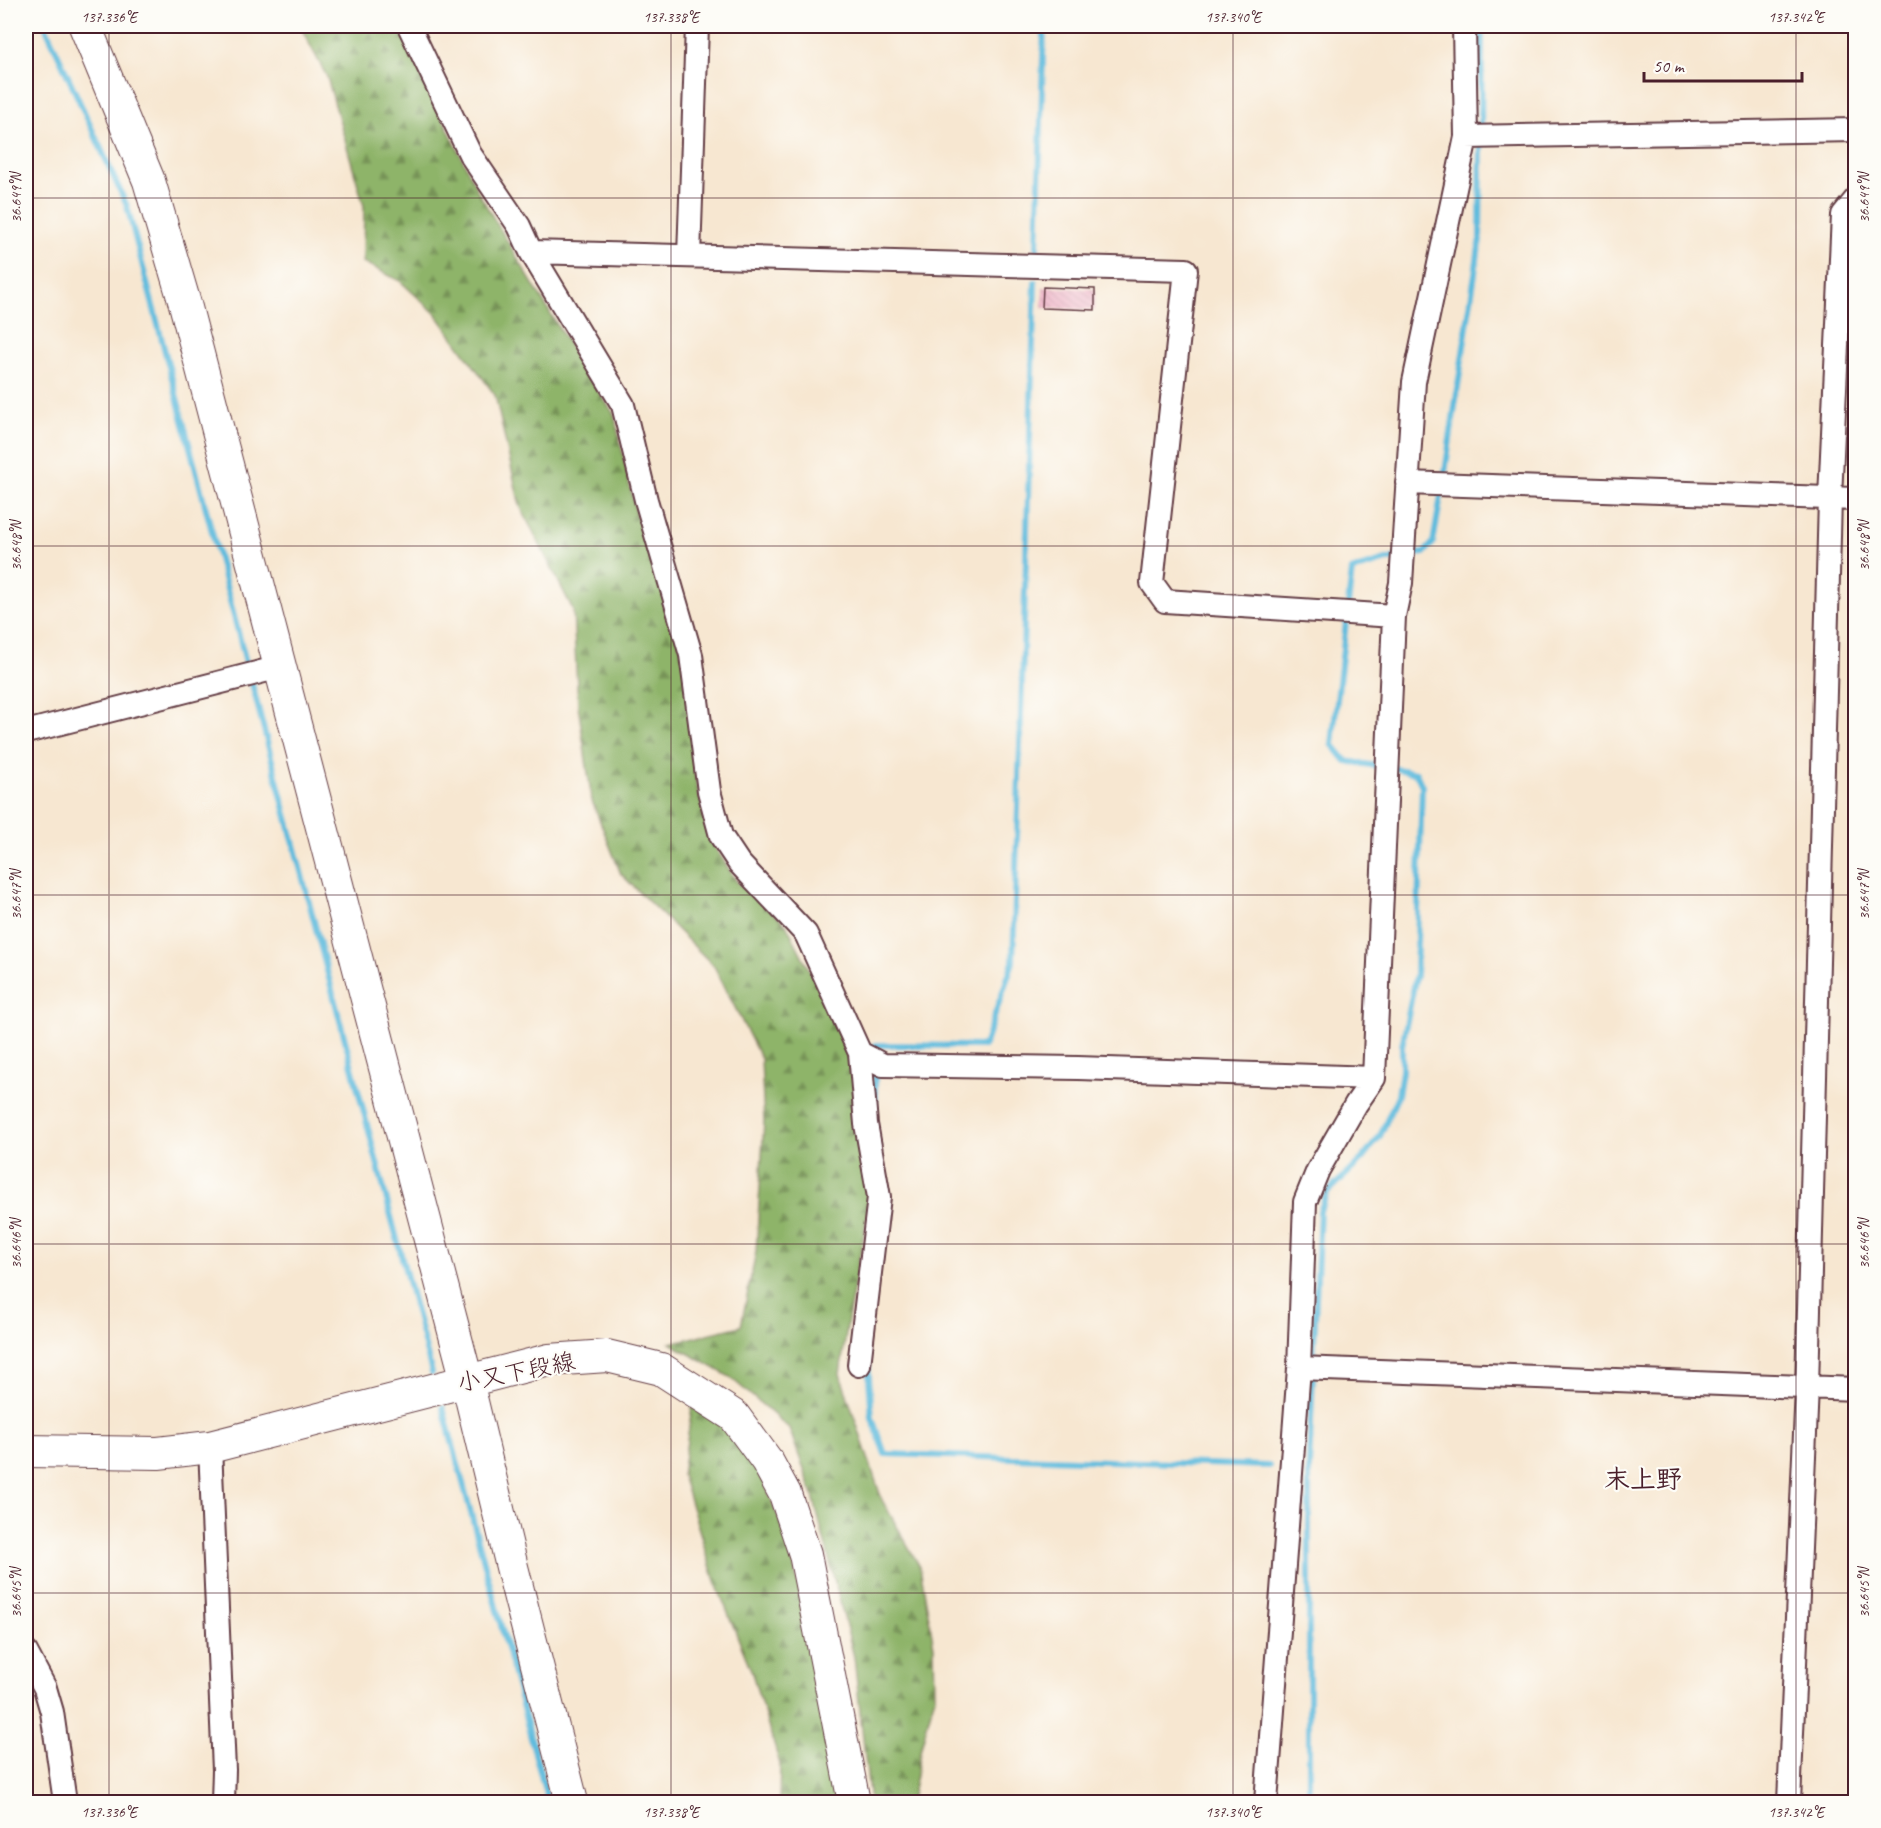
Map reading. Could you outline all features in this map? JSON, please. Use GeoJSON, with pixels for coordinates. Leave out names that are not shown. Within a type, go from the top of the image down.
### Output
{"type":"FeatureCollection","features":[{"type":"Feature","properties":{"kind":"street"},"geometry":{"type":"LineString","coordinates":[[85,26],[152,192],[185,304],[466,1381],[572,1803]]}},
{"type":"Feature","properties":{"kind":"street"},"geometry":{"type":"LineString","coordinates":[[409,26],[470,154],[519,226],[531,252],[623,405],[646,500],[691,655],[709,791],[721,836],[739,862],[806,934],[860,1053],[866,1124],[879,1197],[859,1365]]}},
{"type":"Feature","properties":{"kind":"street"},"geometry":{"type":"LineString","coordinates":[[689,256],[697,26]]}},
{"type":"Feature","properties":{"kind":"street"},"geometry":{"type":"LineString","coordinates":[[1266,1803],[1299,1368],[1305,1202],[1318,1170],[1356,1104],[1374,1078],[1394,615],[1401,583],[1414,382],[1466,137],[1464,26]]}},
{"type":"Feature","properties":{"kind":"street"},"geometry":{"type":"LineString","coordinates":[[1466,137],[1856,130]]}},
{"type":"Feature","properties":{"kind":"street"},"geometry":{"type":"LineString","coordinates":[[1789,1803],[1807,1387],[1830,498],[1843,215],[1856,199]]}},
{"type":"Feature","properties":{"kind":"street"},"geometry":{"type":"LineString","coordinates":[[531,252],[1186,270],[1152,583],[1165,601],[1394,615]]}},
{"type":"Feature","properties":{"kind":"street"},"geometry":{"type":"LineString","coordinates":[[1407,483],[1856,499]]}},
{"type":"Feature","properties":{"kind":"street"},"geometry":{"type":"LineString","coordinates":[[26,732],[280,667]]}},
{"type":"Feature","properties":{"kind":"street"},"geometry":{"type":"LineString","coordinates":[[860,1053],[884,1065],[1078,1068],[1374,1078]]}},
{"type":"Feature","properties":{"kind":"street","name":"小又下段線"},"geometry":{"type":"LineString","coordinates":[[26,1450],[158,1453],[210,1447],[549,1360],[607,1356],[660,1369],[734,1416],[766,1461],[785,1494],[805,1554],[854,1803]]}},
{"type":"Feature","properties":{"kind":"street"},"geometry":{"type":"LineString","coordinates":[[1299,1368],[1856,1389]]}},
{"type":"Feature","properties":{"kind":"street"},"geometry":{"type":"LineString","coordinates":[[210,1447],[224,1770],[223,1803]]}},
{"type":"Feature","properties":{"kind":"street"},"geometry":{"type":"LineString","coordinates":[[26,1652],[45,1688],[52,1712],[65,1803]]}},
{"type":"Feature","properties":{"kind":"green space"},"geometry":{"type":"Polygon","coordinates":[[[300,26],[399,26],[478,192],[587,375],[614,414],[636,514],[668,596],[685,666],[695,777],[709,838],[737,882],[786,924],[829,1009],[852,1066],[870,1201],[840,1374],[882,1500],[920,1567],[934,1647],[935,1696],[921,1747],[911,1802],[870,1802],[854,1657],[812,1492],[789,1428],[730,1377],[670,1343],[741,1326],[756,1252],[764,1122],[761,1059],[714,966],[621,874],[592,801],[578,705],[573,610],[520,506],[495,395],[436,314],[400,281],[363,262],[364,206],[327,77],[300,26]]]}},
{"type":"Feature","properties":{"kind":"green space"},"geometry":{"type":"Polygon","coordinates":[[[692,1407],[733,1432],[761,1474],[790,1548],[845,1802],[779,1802],[780,1764],[751,1670],[715,1581],[682,1475],[692,1407]]]}},
{"type":"Feature","properties":{"kind":"building"},"geometry":{"type":"Polygon","coordinates":[[[1043,287],[1095,289],[1095,310],[1042,308],[1043,287]]]}},
{"type":"Feature","properties":{"kind":"waterway"},"geometry":{"type":"LineString","coordinates":[[45,26],[127,206],[248,670]]}},
{"type":"Feature","properties":{"kind":"waterway"},"geometry":{"type":"LineString","coordinates":[[1037,248],[1044,26]]}},
{"type":"Feature","properties":{"kind":"waterway"},"geometry":{"type":"LineString","coordinates":[[1481,131],[1482,26]]}},
{"type":"Feature","properties":{"kind":"waterway"},"geometry":{"type":"LineString","coordinates":[[1444,479],[1480,240],[1481,141]]}},
{"type":"Feature","properties":{"kind":"waterway"},"geometry":{"type":"LineString","coordinates":[[876,1045],[984,1046],[1013,962],[1035,282]]}},
{"type":"Feature","properties":{"kind":"waterway"},"geometry":{"type":"LineString","coordinates":[[1383,767],[1346,761],[1332,744],[1352,570],[1404,555],[1424,553],[1433,543],[1442,490]]}},
{"type":"Feature","properties":{"kind":"waterway"},"geometry":{"type":"LineString","coordinates":[[251,680],[432,1373]]}},
{"type":"Feature","properties":{"kind":"waterway"},"geometry":{"type":"LineString","coordinates":[[1313,1364],[1320,1211],[1327,1193],[1363,1158],[1380,1136],[1398,1095],[1402,1071],[1402,1046],[1416,975],[1422,786],[1416,773],[1393,768]]}},
{"type":"Feature","properties":{"kind":"waterway"},"geometry":{"type":"LineString","coordinates":[[875,1070],[875,1106]]}},
{"type":"Feature","properties":{"kind":"waterway"},"geometry":{"type":"LineString","coordinates":[[868,1364],[872,1418],[885,1454],[1269,1466]]}},
{"type":"Feature","properties":{"kind":"waterway"},"geometry":{"type":"LineString","coordinates":[[1309,1802],[1309,1466],[1313,1374]]}},
{"type":"Feature","properties":{"kind":"waterway"},"geometry":{"type":"LineString","coordinates":[[443,1408],[548,1802]]}},
{"type":"Feature","properties":{"kind":"district","name":"末上野"},"geometry":{"type":"Point","coordinates":[1643,1479]}}]}
